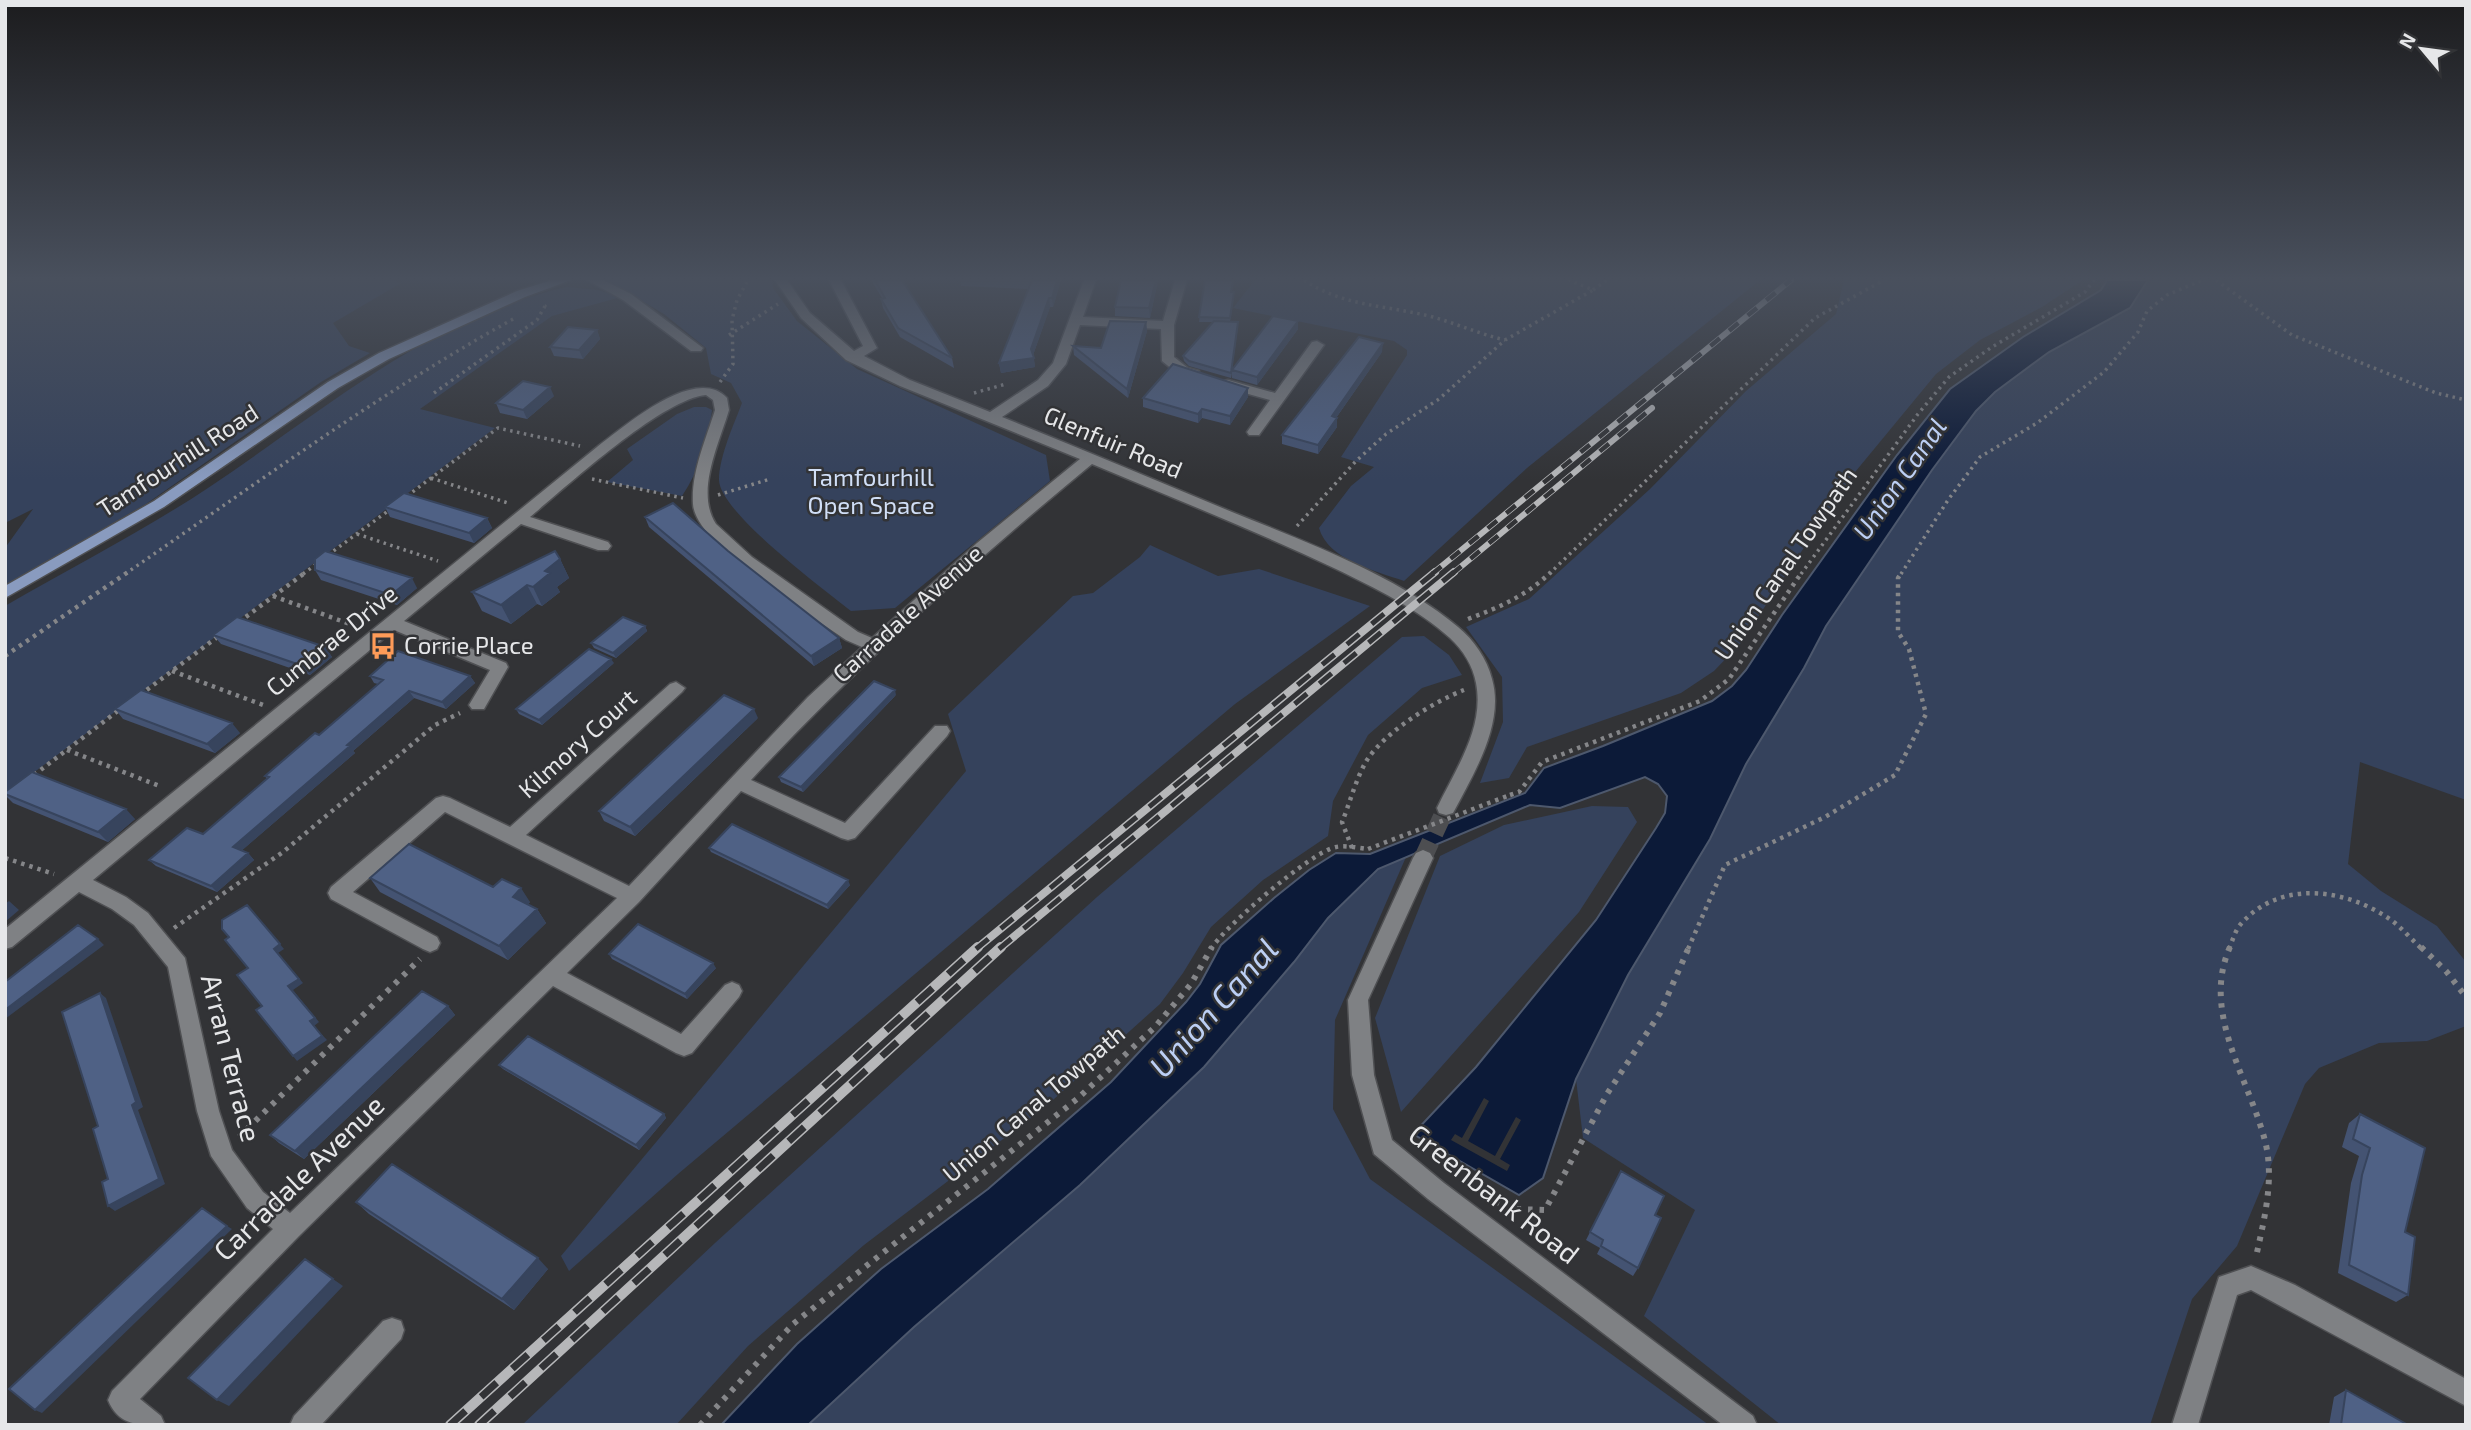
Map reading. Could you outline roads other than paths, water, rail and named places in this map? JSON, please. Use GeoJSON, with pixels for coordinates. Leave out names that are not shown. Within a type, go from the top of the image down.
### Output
{"type":"FeatureCollection","features":[{"type":"Feature","properties":{"kind":"main road","name":"Tamfourhill Road"},"geometry":{"type":"LineString","coordinates":[[5,593],[159,504],[333,385],[404,347]]}},
{"type":"Feature","properties":{"kind":"street","name":"Glenfuir Road"},"geometry":{"type":"LineString","coordinates":[[839,347],[850,356],[905,383],[1283,540],[1393,594],[1448,627],[1473,654],[1485,683],[1487,702],[1482,728],[1446,808]]}},
{"type":"Feature","properties":{"kind":"street"},"geometry":{"type":"LineString","coordinates":[[850,356],[869,347]]}},
{"type":"Feature","properties":{"kind":"street"},"geometry":{"type":"LineString","coordinates":[[992,417],[1043,383],[1059,364],[1065,347]]}},
{"type":"Feature","properties":{"kind":"street"},"geometry":{"type":"LineString","coordinates":[[1167,347],[1167,358],[1183,371],[1278,398]]}},
{"type":"Feature","properties":{"kind":"street"},"geometry":{"type":"LineString","coordinates":[[1254,432],[1316,347]]}},
{"type":"Feature","properties":{"kind":"street","name":"Cumbrae Drive"},"geometry":{"type":"LineString","coordinates":[[5,941],[602,450],[652,415],[703,391],[720,398],[722,410],[700,490],[702,514],[713,532],[734,551],[852,636],[873,645]]}},
{"type":"Feature","properties":{"kind":"street","name":"Carradale Avenue"},"geometry":{"type":"LineString","coordinates":[[152,1425],[121,1400],[290,1228],[632,896],[814,701],[982,547],[1090,458]]}},
{"type":"Feature","properties":{"kind":"street"},"geometry":{"type":"LineString","coordinates":[[525,514],[603,546]]}},
{"type":"Feature","properties":{"kind":"street"},"geometry":{"type":"LineString","coordinates":[[393,623],[500,667],[478,705]]}},
{"type":"Feature","properties":{"kind":"street","name":"Kilmory Court"},"geometry":{"type":"LineString","coordinates":[[512,837],[676,688]]}},
{"type":"Feature","properties":{"kind":"street"},"geometry":{"type":"LineString","coordinates":[[738,782],[848,833],[941,731]]}},
{"type":"Feature","properties":{"kind":"street"},"geometry":{"type":"LineString","coordinates":[[430,943],[338,893],[443,803],[632,896]]}},
{"type":"Feature","properties":{"kind":"street","name":"Greenbank Road"},"geometry":{"type":"LineString","coordinates":[[1423,858],[1358,1000],[1363,1075],[1382,1146],[1447,1200],[1744,1425]]}},
{"type":"Feature","properties":{"kind":"street","name":"Arran Terrace"},"geometry":{"type":"LineString","coordinates":[[78,882],[119,903],[141,919],[178,964],[208,1111],[222,1156],[255,1200],[290,1228]]}},
{"type":"Feature","properties":{"kind":"street"},"geometry":{"type":"LineString","coordinates":[[552,975],[684,1046],[732,991]]}},
{"type":"Feature","properties":{"kind":"street"},"geometry":{"type":"LineString","coordinates":[[2185,1425],[2228,1286],[2251,1278],[2286,1294],[2466,1393]]}},
{"type":"Feature","properties":{"kind":"street"},"geometry":{"type":"LineString","coordinates":[[303,1425],[392,1330]]}},
{"type":"Feature","properties":{"kind":"water","name":"Union Canal"},"geometry":{"type":"Polygon","coordinates":[[[2009,347],[2059,347],[1995,392],[1976,411],[1932,470],[1826,626],[1746,764],[1710,839],[1628,975],[1576,1079],[1543,1178],[1519,1195],[1413,1134],[1476,1067],[1596,920],[1656,828],[1665,813],[1667,796],[1658,784],[1645,777],[1560,808],[1530,805],[1378,869],[1328,918],[1204,1067],[1080,1185],[914,1327],[808,1425],[721,1425],[797,1344],[881,1269],[988,1189],[1111,1082],[1186,1002],[1200,984],[1221,945],[1309,870],[1336,853],[1370,854],[1525,793],[1544,768],[1712,701],[1732,686],[1897,455],[1950,389],[2009,347]]]}},
{"type":"Feature","properties":{"kind":"tunnel"},"geometry":{"type":"LineString","coordinates":[[1423,858],[1446,808]]}},
{"type":"Feature","properties":{"kind":"railway"},"geometry":{"type":"LineString","coordinates":[[1432,574],[1710,347]]}},
{"type":"Feature","properties":{"kind":"railway"},"geometry":{"type":"LineString","coordinates":[[1452,574],[1652,408]]}},
{"type":"Feature","properties":{"kind":"railway"},"geometry":{"type":"LineString","coordinates":[[976,949],[1435,572]]}},
{"type":"Feature","properties":{"kind":"railway"},"geometry":{"type":"LineString","coordinates":[[999,949],[1454,572]]}},
{"type":"Feature","properties":{"kind":"railway"},"geometry":{"type":"LineString","coordinates":[[450,1425],[978,947]]}},
{"type":"Feature","properties":{"kind":"railway"},"geometry":{"type":"LineString","coordinates":[[479,1425],[1001,947]]}},
{"type":"Feature","properties":{"kind":"place","name":"Corrie Place"},"geometry":{"type":"Point","coordinates":[383,646]}},
{"type":"Feature","properties":{"kind":"park label","name":"Tamfourhill Open Space"},"geometry":{"type":"Point","coordinates":[871,492]}}]}
